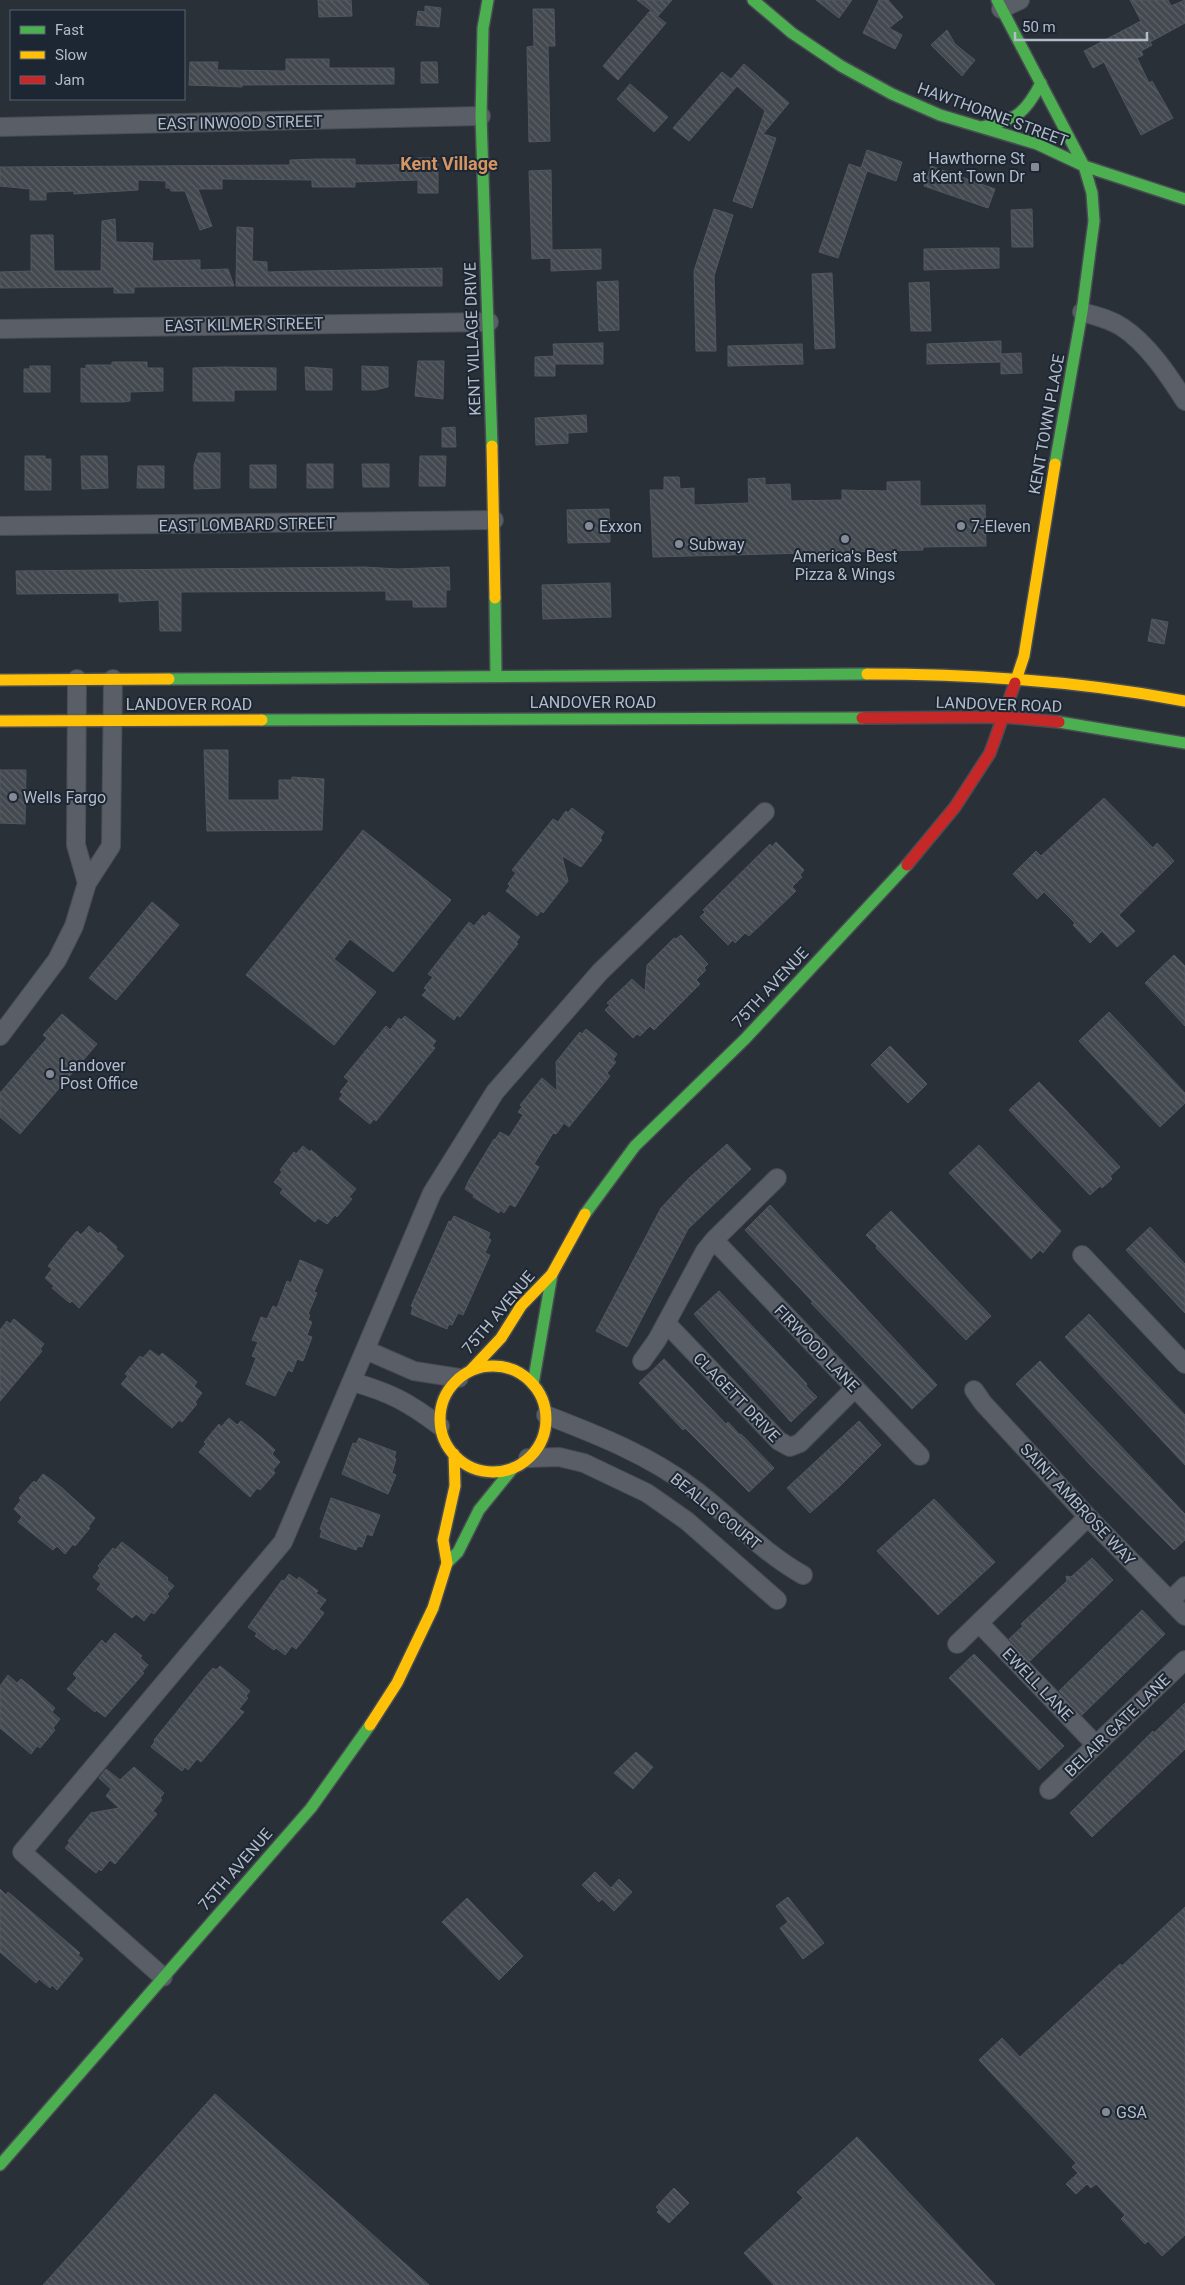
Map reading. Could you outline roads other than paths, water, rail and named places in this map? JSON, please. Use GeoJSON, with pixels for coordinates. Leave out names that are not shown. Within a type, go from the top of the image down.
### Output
{"type":"FeatureCollection","features":[{"type":"Feature","properties":{"kind":"street","name":"KENT VILLAGE DRIVE"},"geometry":{"type":"LineString","coordinates":[[488,0],[483,28],[480,116],[489,322],[496,676]]}},
{"type":"Feature","properties":{"kind":"street","name":"HAWTHORNE STREET"},"geometry":{"type":"LineString","coordinates":[[753,0],[792,33],[841,66],[892,94],[940,115],[1037,144],[1084,166],[1185,199]]}},
{"type":"Feature","properties":{"kind":"street"},"geometry":{"type":"LineString","coordinates":[[999,5],[1020,0]]}},
{"type":"Feature","properties":{"kind":"street","name":"KENT TOWN PLACE"},"geometry":{"type":"LineString","coordinates":[[999,5],[1084,166],[1092,193],[1094,221],[1082,312],[1046,516],[1024,656],[1004,717]]}},
{"type":"Feature","properties":{"kind":"street"},"geometry":{"type":"LineString","coordinates":[[979,128],[1015,120],[1029,108],[1041,83]]}},
{"type":"Feature","properties":{"kind":"street","name":"EAST INWOOD STREET"},"geometry":{"type":"LineString","coordinates":[[0,127],[480,116]]}},
{"type":"Feature","properties":{"kind":"street"},"geometry":{"type":"LineString","coordinates":[[1082,312],[1104,318],[1122,327],[1140,342],[1160,366],[1185,402]]}},
{"type":"Feature","properties":{"kind":"street","name":"EAST KILMER STREET"},"geometry":{"type":"LineString","coordinates":[[0,329],[489,322]]}},
{"type":"Feature","properties":{"kind":"street","name":"EAST LOMBARD STREET"},"geometry":{"type":"LineString","coordinates":[[0,526],[494,520]]}},
{"type":"Feature","properties":{"kind":"street","name":"LANDOVER ROAD"},"geometry":{"type":"LineString","coordinates":[[0,680],[946,674],[1017,677],[1092,684],[1185,701]]}},
{"type":"Feature","properties":{"kind":"street"},"geometry":{"type":"LineString","coordinates":[[78,679],[76,845],[87,883]]}},
{"type":"Feature","properties":{"kind":"street"},"geometry":{"type":"LineString","coordinates":[[0,1036],[57,960],[74,926],[87,883],[111,846],[114,721],[113,679]]}},
{"type":"Feature","properties":{"kind":"street","name":"LANDOVER ROAD"},"geometry":{"type":"LineString","coordinates":[[0,721],[1004,717],[1081,724],[1185,743]]}},
{"type":"Feature","properties":{"kind":"street","name":"75TH AVENUE"},"geometry":{"type":"LineString","coordinates":[[465,1374],[501,1338],[521,1306],[552,1274],[590,1204],[635,1146],[745,1039],[914,857],[955,807],[990,753],[1004,717]]}},
{"type":"Feature","properties":{"kind":"street"},"geometry":{"type":"LineString","coordinates":[[163,1977],[22,1852],[283,1542],[353,1382],[432,1193],[495,1092],[600,972],[765,812]]}},
{"type":"Feature","properties":{"kind":"street"},"geometry":{"type":"LineString","coordinates":[[642,1362],[666,1323],[693,1272],[714,1240],[778,1178]]}},
{"type":"Feature","properties":{"kind":"street","name":"FIRWOOD LANE"},"geometry":{"type":"LineString","coordinates":[[714,1240],[920,1456]]}},
{"type":"Feature","properties":{"kind":"street"},"geometry":{"type":"LineString","coordinates":[[1082,1255],[1185,1364]]}},
{"type":"Feature","properties":{"kind":"street","name":"75TH AVENUE"},"geometry":{"type":"LineString","coordinates":[[533,1384],[534,1360],[549,1299],[552,1274]]}},
{"type":"Feature","properties":{"kind":"street","name":"CLAGETT DRIVE"},"geometry":{"type":"LineString","coordinates":[[666,1323],[779,1441],[790,1447],[800,1443],[855,1388]]}},
{"type":"Feature","properties":{"kind":"street"},"geometry":{"type":"LineString","coordinates":[[366,1350],[414,1371],[465,1374],[487,1366],[504,1367],[520,1373],[533,1384],[542,1398],[546,1415],[544,1431],[538,1446],[528,1458],[513,1468],[497,1471],[481,1470],[466,1464],[454,1454],[443,1436],[440,1426],[440,1412],[443,1399],[465,1374]]}},
{"type":"Feature","properties":{"kind":"street"},"geometry":{"type":"LineString","coordinates":[[353,1382],[389,1392],[416,1408],[440,1426]]}},
{"type":"Feature","properties":{"kind":"street","name":"SAINT AMBROSE WAY"},"geometry":{"type":"LineString","coordinates":[[974,1390],[1088,1517],[1185,1616]]}},
{"type":"Feature","properties":{"kind":"street","name":"BEALLS COURT"},"geometry":{"type":"LineString","coordinates":[[546,1415],[632,1452],[676,1477],[712,1504],[759,1546],[803,1575]]}},
{"type":"Feature","properties":{"kind":"street","name":"75TH AVENUE"},"geometry":{"type":"LineString","coordinates":[[0,2165],[311,1808],[359,1742],[397,1683],[433,1608],[447,1563],[443,1540],[455,1486],[454,1454]]}},
{"type":"Feature","properties":{"kind":"street","name":"BEALLS COURT"},"geometry":{"type":"LineString","coordinates":[[528,1458],[559,1457],[578,1461],[602,1470],[647,1493],[688,1521],[778,1600]]}},
{"type":"Feature","properties":{"kind":"street","name":"75TH AVENUE"},"geometry":{"type":"LineString","coordinates":[[447,1563],[458,1552],[479,1510],[513,1468]]}},
{"type":"Feature","properties":{"kind":"street"},"geometry":{"type":"LineString","coordinates":[[957,1644],[1088,1517]]}},
{"type":"Feature","properties":{"kind":"street"},"geometry":{"type":"LineString","coordinates":[[1170,1600],[1185,1586]]}},
{"type":"Feature","properties":{"kind":"street","name":"EWELL LANE"},"geometry":{"type":"LineString","coordinates":[[979,1623],[1096,1745]]}},
{"type":"Feature","properties":{"kind":"street","name":"BELAIR GATE LANE"},"geometry":{"type":"LineString","coordinates":[[1050,1790],[1185,1660]]}},
{"type":"Feature","properties":{"kind":"place","name":"Hawthorne St at Kent Town Dr"},"geometry":{"type":"Point","coordinates":[1035,167]}},
{"type":"Feature","properties":{"kind":"place","name":"Exxon"},"geometry":{"type":"Point","coordinates":[589,526]}},
{"type":"Feature","properties":{"kind":"place","name":"7-Eleven"},"geometry":{"type":"Point","coordinates":[961,526]}},
{"type":"Feature","properties":{"kind":"place","name":"America's Best Pizza & Wings"},"geometry":{"type":"Point","coordinates":[845,539]}},
{"type":"Feature","properties":{"kind":"place","name":"Subway"},"geometry":{"type":"Point","coordinates":[679,544]}},
{"type":"Feature","properties":{"kind":"place","name":"Wells Fargo"},"geometry":{"type":"Point","coordinates":[13,797]}},
{"type":"Feature","properties":{"kind":"place","name":"Landover Post Office"},"geometry":{"type":"Point","coordinates":[50,1074]}},
{"type":"Feature","properties":{"kind":"place","name":"GSA"},"geometry":{"type":"Point","coordinates":[1106,2112]}},
{"type":"Feature","properties":{"kind":"district","name":"Kent Village"},"geometry":{"type":"Point","coordinates":[449,164]}}]}
